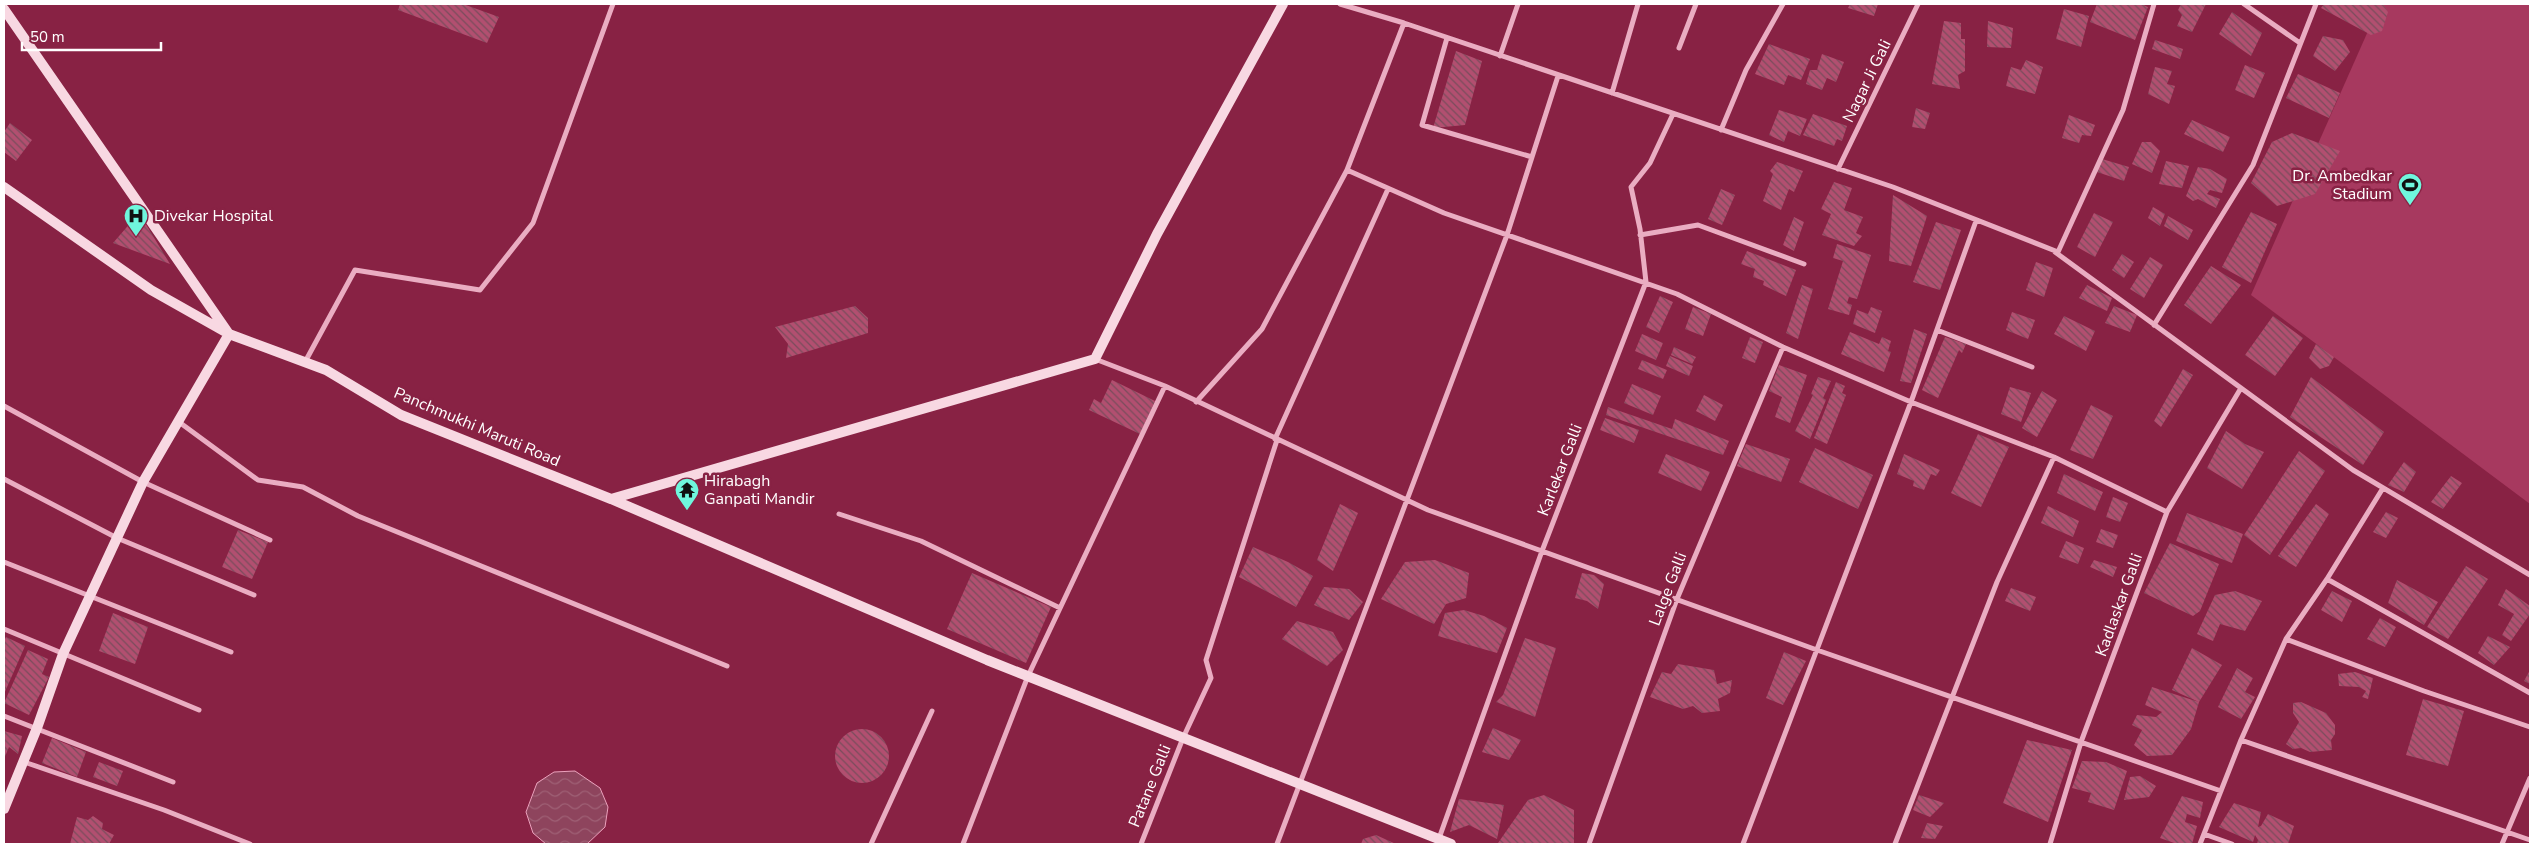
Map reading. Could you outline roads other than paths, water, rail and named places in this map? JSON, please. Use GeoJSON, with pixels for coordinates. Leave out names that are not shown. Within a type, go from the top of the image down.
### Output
{"type":"FeatureCollection","features":[{"type":"Feature","properties":{"kind":"street"},"geometry":{"type":"LineString","coordinates":[[304,362],[355,270],[480,290],[533,223],[612,4]]}},
{"type":"Feature","properties":{"kind":"street"},"geometry":{"type":"LineString","coordinates":[[1095,360],[1157,234],[1283,4]]}},
{"type":"Feature","properties":{"kind":"street"},"geometry":{"type":"LineString","coordinates":[[1340,4],[1404,23],[1892,187],[2058,252]]}},
{"type":"Feature","properties":{"kind":"street"},"geometry":{"type":"LineString","coordinates":[[1500,56],[1518,4]]}},
{"type":"Feature","properties":{"kind":"street"},"geometry":{"type":"LineString","coordinates":[[1612,93],[1638,4]]}},
{"type":"Feature","properties":{"kind":"street"},"geometry":{"type":"LineString","coordinates":[[1679,48],[1696,4]]}},
{"type":"Feature","properties":{"kind":"street"},"geometry":{"type":"LineString","coordinates":[[1721,130],[1746,70],[1783,4]]}},
{"type":"Feature","properties":{"kind":"street","name":"Nagar Ji Gali"},"geometry":{"type":"LineString","coordinates":[[1838,169],[1918,4]]}},
{"type":"Feature","properties":{"kind":"street"},"geometry":{"type":"LineString","coordinates":[[2154,4],[2123,110],[2058,252],[2055,252],[2354,470],[2530,575]]}},
{"type":"Feature","properties":{"kind":"street"},"geometry":{"type":"LineString","coordinates":[[2244,4],[2300,43]]}},
{"type":"Feature","properties":{"kind":"street"},"geometry":{"type":"LineString","coordinates":[[2154,325],[2253,165],[2316,4]]}},
{"type":"Feature","properties":{"kind":"street"},"geometry":{"type":"LineString","coordinates":[[4,9],[229,334],[143,482],[63,654],[37,728],[4,809]]}},
{"type":"Feature","properties":{"kind":"street"},"geometry":{"type":"LineString","coordinates":[[1196,402],[1262,330],[1346,170],[1404,23]]}},
{"type":"Feature","properties":{"kind":"street"},"geometry":{"type":"LineString","coordinates":[[1447,38],[1422,125],[1532,157]]}},
{"type":"Feature","properties":{"kind":"street"},"geometry":{"type":"LineString","coordinates":[[1277,844],[1507,235],[1558,76]]}},
{"type":"Feature","properties":{"kind":"street","name":"Karlekar Galli"},"geometry":{"type":"LineString","coordinates":[[1438,842],[1542,551],[1646,282],[1631,187],[1650,163],[1674,114]]}},
{"type":"Feature","properties":{"kind":"street"},"geometry":{"type":"LineString","coordinates":[[1346,170],[1444,213],[1677,294],[1783,347],[1911,402],[2054,457],[2167,512]]}},
{"type":"Feature","properties":{"kind":"street","name":"Panchmukhi Maruti Road"},"geometry":{"type":"LineString","coordinates":[[4,188],[151,290],[229,334],[326,370],[401,415],[611,499],[1028,676],[1300,784],[1438,842],[1451,844]]}},
{"type":"Feature","properties":{"kind":"street","name":"Patane Galli"},"geometry":{"type":"LineString","coordinates":[[1141,844],[1183,738],[1211,678],[1206,660],[1276,440],[1388,189]]}},
{"type":"Feature","properties":{"kind":"street"},"geometry":{"type":"LineString","coordinates":[[1743,844],[1911,402],[1976,221]]}},
{"type":"Feature","properties":{"kind":"street"},"geometry":{"type":"LineString","coordinates":[[1640,236],[1698,225],[1804,264]]}},
{"type":"Feature","properties":{"kind":"street"},"geometry":{"type":"LineString","coordinates":[[1937,330],[2032,367]]}},
{"type":"Feature","properties":{"kind":"street","name":"Lalge Galli"},"geometry":{"type":"LineString","coordinates":[[1589,844],[1677,599],[1783,347]]}},
{"type":"Feature","properties":{"kind":"street"},"geometry":{"type":"LineString","coordinates":[[611,499],[1095,360],[1165,386],[1276,440],[1407,500],[1542,551],[1817,650],[2221,791]]}},
{"type":"Feature","properties":{"kind":"street"},"geometry":{"type":"LineString","coordinates":[[963,844],[1028,676],[1165,386]]}},
{"type":"Feature","properties":{"kind":"street","name":"Kadlaskar Galli"},"geometry":{"type":"LineString","coordinates":[[2050,844],[2081,742],[2167,512],[2241,388]]}},
{"type":"Feature","properties":{"kind":"street"},"geometry":{"type":"LineString","coordinates":[[4,406],[143,482],[270,540]]}},
{"type":"Feature","properties":{"kind":"street"},"geometry":{"type":"LineString","coordinates":[[178,422],[258,480],[303,487],[358,516],[727,666]]}},
{"type":"Feature","properties":{"kind":"street"},"geometry":{"type":"LineString","coordinates":[[1896,844],[1997,582],[2054,457]]}},
{"type":"Feature","properties":{"kind":"street"},"geometry":{"type":"LineString","coordinates":[[4,479],[117,538],[254,595]]}},
{"type":"Feature","properties":{"kind":"street"},"geometry":{"type":"LineString","coordinates":[[2200,844],[2242,740],[2286,639],[2327,579],[2383,488]]}},
{"type":"Feature","properties":{"kind":"street"},"geometry":{"type":"LineString","coordinates":[[839,514],[920,541],[1060,608]]}},
{"type":"Feature","properties":{"kind":"street"},"geometry":{"type":"LineString","coordinates":[[4,562],[231,652]]}},
{"type":"Feature","properties":{"kind":"street"},"geometry":{"type":"LineString","coordinates":[[2327,579],[2530,694]]}},
{"type":"Feature","properties":{"kind":"street"},"geometry":{"type":"LineString","coordinates":[[4,630],[199,710]]}},
{"type":"Feature","properties":{"kind":"street"},"geometry":{"type":"LineString","coordinates":[[2286,639],[2424,692],[2530,727]]}},
{"type":"Feature","properties":{"kind":"street"},"geometry":{"type":"LineString","coordinates":[[871,844],[932,711]]}},
{"type":"Feature","properties":{"kind":"street"},"geometry":{"type":"LineString","coordinates":[[4,716],[173,782]]}},
{"type":"Feature","properties":{"kind":"street"},"geometry":{"type":"LineString","coordinates":[[2242,740],[2530,840]]}},
{"type":"Feature","properties":{"kind":"street"},"geometry":{"type":"LineString","coordinates":[[23,762],[164,810],[250,844]]}},
{"type":"Feature","properties":{"kind":"street"},"geometry":{"type":"LineString","coordinates":[[2502,844],[2530,778]]}},
{"type":"Feature","properties":{"kind":"street"},"geometry":{"type":"LineString","coordinates":[[2204,834],[2232,844]]}},
{"type":"Feature","properties":{"kind":"water"},"geometry":{"type":"Polygon","coordinates":[[[575,771],[600,788],[608,807],[605,827],[587,844],[546,844],[533,833],[526,812],[537,783],[554,772],[575,771]]]}},
{"type":"Feature","properties":{"kind":"place","name":"Dr. Ambedkar Stadium"},"geometry":{"type":"Point","coordinates":[2410,206]}},
{"type":"Feature","properties":{"kind":"place","name":"Divekar Hospital"},"geometry":{"type":"Point","coordinates":[136,237]}},
{"type":"Feature","properties":{"kind":"place","name":"Hirabagh Ganpati Mandir"},"geometry":{"type":"Point","coordinates":[687,511]}}]}
